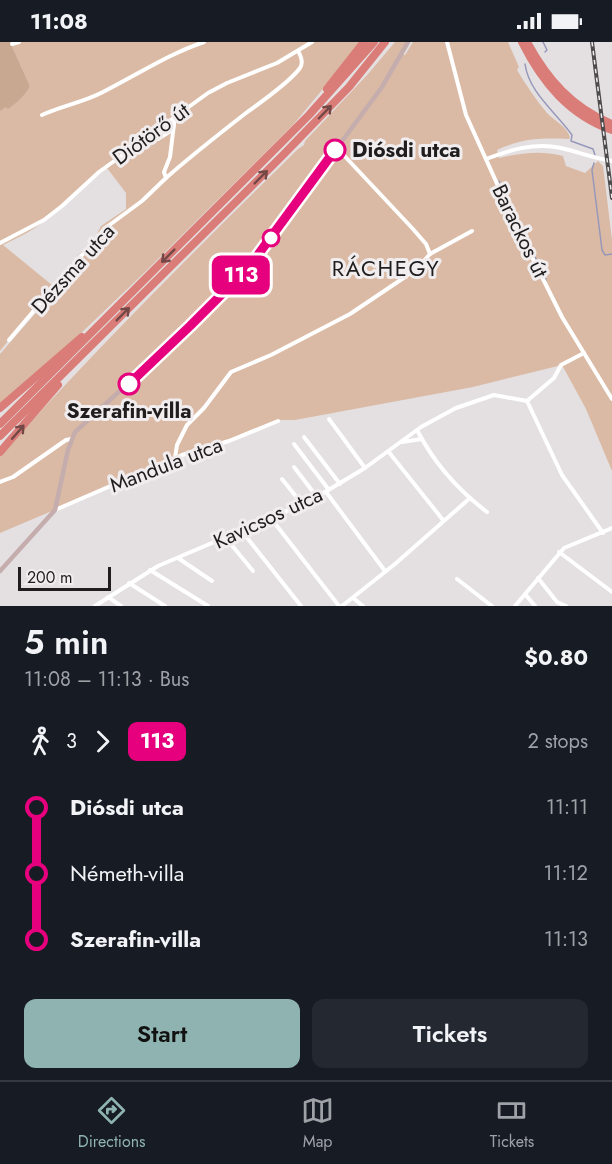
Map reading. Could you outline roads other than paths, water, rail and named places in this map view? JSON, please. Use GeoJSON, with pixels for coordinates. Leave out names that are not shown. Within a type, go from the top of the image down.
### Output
{"type":"FeatureCollection","features":[{"type":"Feature","properties":{"kind":"highway"},"geometry":{"type":"LineString","coordinates":[[309,115],[313,106],[364,42]]}},
{"type":"Feature","properties":{"kind":"highway"},"geometry":{"type":"LineString","coordinates":[[0,424],[309,115],[374,42]]}},
{"type":"Feature","properties":{"kind":"highway"},"geometry":{"type":"LineString","coordinates":[[0,436],[322,115],[385,42]]}},
{"type":"Feature","properties":{"kind":"highway"},"geometry":{"type":"LineString","coordinates":[[522,42],[537,70],[559,98],[612,130]]}},
{"type":"Feature","properties":{"kind":"highway"},"geometry":{"type":"LineString","coordinates":[[528,42],[542,67],[579,110],[612,124]]}},
{"type":"Feature","properties":{"kind":"highway"},"geometry":{"type":"LineString","coordinates":[[533,42],[560,90]]}},
{"type":"Feature","properties":{"kind":"highway"},"geometry":{"type":"LineString","coordinates":[[0,408],[73,343],[96,327]]}},
{"type":"Feature","properties":{"kind":"highway"},"geometry":{"type":"LineString","coordinates":[[0,452],[77,364],[81,355]]}},
{"type":"Feature","properties":{"kind":"street"},"geometry":{"type":"LineString","coordinates":[[12,44],[19,42]]}},
{"type":"Feature","properties":{"kind":"street"},"geometry":{"type":"LineString","coordinates":[[42,115],[92,98],[169,56],[204,42]]}},
{"type":"Feature","properties":{"kind":"street","name":"Diótörő út"},"geometry":{"type":"LineString","coordinates":[[0,243],[44,220],[99,172],[217,87],[267,68],[312,42]]}},
{"type":"Feature","properties":{"kind":"street"},"geometry":{"type":"LineString","coordinates":[[0,571],[54,510],[71,439],[79,428],[182,334],[249,267],[382,87],[408,42]]}},
{"type":"Feature","properties":{"kind":"street","name":"Barackos út"},"geometry":{"type":"LineString","coordinates":[[448,42],[463,107],[486,159],[546,286],[612,399]]}},
{"type":"Feature","properties":{"kind":"street","name":"Dézsma utca"},"geometry":{"type":"LineString","coordinates":[[9,340],[104,229],[142,201],[201,148],[293,75],[301,65],[298,51]]}},
{"type":"Feature","properties":{"kind":"street"},"geometry":{"type":"LineString","coordinates":[[166,178],[164,172],[170,157],[175,116]]}},
{"type":"Feature","properties":{"kind":"street"},"geometry":{"type":"LineString","coordinates":[[158,139],[173,130]]}},
{"type":"Feature","properties":{"kind":"street"},"geometry":{"type":"LineString","coordinates":[[486,159],[513,150],[536,146],[560,147],[612,161]]}},
{"type":"Feature","properties":{"kind":"street"},"geometry":{"type":"LineString","coordinates":[[336,148],[413,229],[426,244],[430,254]]}},
{"type":"Feature","properties":{"kind":"street"},"geometry":{"type":"LineString","coordinates":[[175,458],[177,445],[188,425],[231,372],[271,355],[350,314],[405,277],[430,254],[472,231]]}},
{"type":"Feature","properties":{"kind":"street"},"geometry":{"type":"LineString","coordinates":[[584,353],[561,364],[554,378],[527,402],[562,475],[603,533]]}},
{"type":"Feature","properties":{"kind":"street","name":"Kavicsos utca"},"geometry":{"type":"LineString","coordinates":[[411,438],[417,430],[456,408],[489,396],[527,402]]}},
{"type":"Feature","properties":{"kind":"street"},"geometry":{"type":"LineString","coordinates":[[329,420],[365,468]]}},
{"type":"Feature","properties":{"kind":"street","name":"Mandula utca"},"geometry":{"type":"LineString","coordinates":[[54,510],[175,458],[229,441],[251,430],[278,421]]}},
{"type":"Feature","properties":{"kind":"street"},"geometry":{"type":"LineString","coordinates":[[417,430],[439,466],[487,512]]}},
{"type":"Feature","properties":{"kind":"street"},"geometry":{"type":"LineString","coordinates":[[304,437],[340,484]]}},
{"type":"Feature","properties":{"kind":"street","name":"Kavicsos utca"},"geometry":{"type":"LineString","coordinates":[[95,606],[150,570],[317,497],[402,442],[411,438],[422,439]]}},
{"type":"Feature","properties":{"kind":"street"},"geometry":{"type":"LineString","coordinates":[[0,482],[13,477],[66,440],[71,439]]}},
{"type":"Feature","properties":{"kind":"street"},"geometry":{"type":"LineString","coordinates":[[294,444],[385,571]]}},
{"type":"Feature","properties":{"kind":"street"},"geometry":{"type":"LineString","coordinates":[[388,452],[443,520]]}},
{"type":"Feature","properties":{"kind":"street"},"geometry":{"type":"LineString","coordinates":[[294,467],[317,497]]}},
{"type":"Feature","properties":{"kind":"street"},"geometry":{"type":"LineString","coordinates":[[282,479],[302,504]]}},
{"type":"Feature","properties":{"kind":"street"},"geometry":{"type":"LineString","coordinates":[[270,517],[340,606],[353,598],[470,498]]}},
{"type":"Feature","properties":{"kind":"street"},"geometry":{"type":"LineString","coordinates":[[514,606],[559,552],[569,544],[612,528]]}},
{"type":"Feature","properties":{"kind":"street"},"geometry":{"type":"LineString","coordinates":[[240,530],[301,606]]}},
{"type":"Feature","properties":{"kind":"street"},"geometry":{"type":"LineString","coordinates":[[225,537],[253,571]]}},
{"type":"Feature","properties":{"kind":"street"},"geometry":{"type":"LineString","coordinates":[[559,552],[612,592]]}},
{"type":"Feature","properties":{"kind":"street"},"geometry":{"type":"LineString","coordinates":[[178,558],[212,581]]}},
{"type":"Feature","properties":{"kind":"street"},"geometry":{"type":"LineString","coordinates":[[150,570],[208,606]]}},
{"type":"Feature","properties":{"kind":"street"},"geometry":{"type":"LineString","coordinates":[[457,579],[492,606]]}},
{"type":"Feature","properties":{"kind":"street"},"geometry":{"type":"LineString","coordinates":[[535,580],[557,602],[566,606]]}},
{"type":"Feature","properties":{"kind":"street"},"geometry":{"type":"LineString","coordinates":[[129,583],[165,606]]}},
{"type":"Feature","properties":{"kind":"street"},"geometry":{"type":"LineString","coordinates":[[525,594],[535,606]]}},
{"type":"Feature","properties":{"kind":"street"},"geometry":{"type":"LineString","coordinates":[[108,597],[121,606]]}},
{"type":"Feature","properties":{"kind":"street"},"geometry":{"type":"LineString","coordinates":[[353,598],[363,606]]}},
{"type":"Feature","properties":{"kind":"waterway"},"geometry":{"type":"LineString","coordinates":[[543,42],[547,50],[545,52]]}},
{"type":"Feature","properties":{"kind":"waterway"},"geometry":{"type":"LineString","coordinates":[[525,64],[537,93],[572,135],[571,141],[593,149],[595,155]]}},
{"type":"Feature","properties":{"kind":"waterway"},"geometry":{"type":"LineString","coordinates":[[594,163],[592,170],[602,250],[605,255],[612,254]]}},
{"type":"Feature","properties":{"kind":"waterway"},"geometry":{"type":"LineString","coordinates":[[499,181],[546,280]]}},
{"type":"Feature","properties":{"kind":"railway"},"geometry":{"type":"LineString","coordinates":[[592,42],[612,198]]}},
{"type":"Feature","properties":{"kind":"place","name":"Diósdi utca"},"geometry":{"type":"Point","coordinates":[335,150]}},
{"type":"Feature","properties":{"kind":"place","name":"Szerafin-villa"},"geometry":{"type":"Point","coordinates":[129,384]}},
{"type":"Feature","properties":{"kind":"district","name":"RÁCHEGY"},"geometry":{"type":"Point","coordinates":[386,268]}}]}
